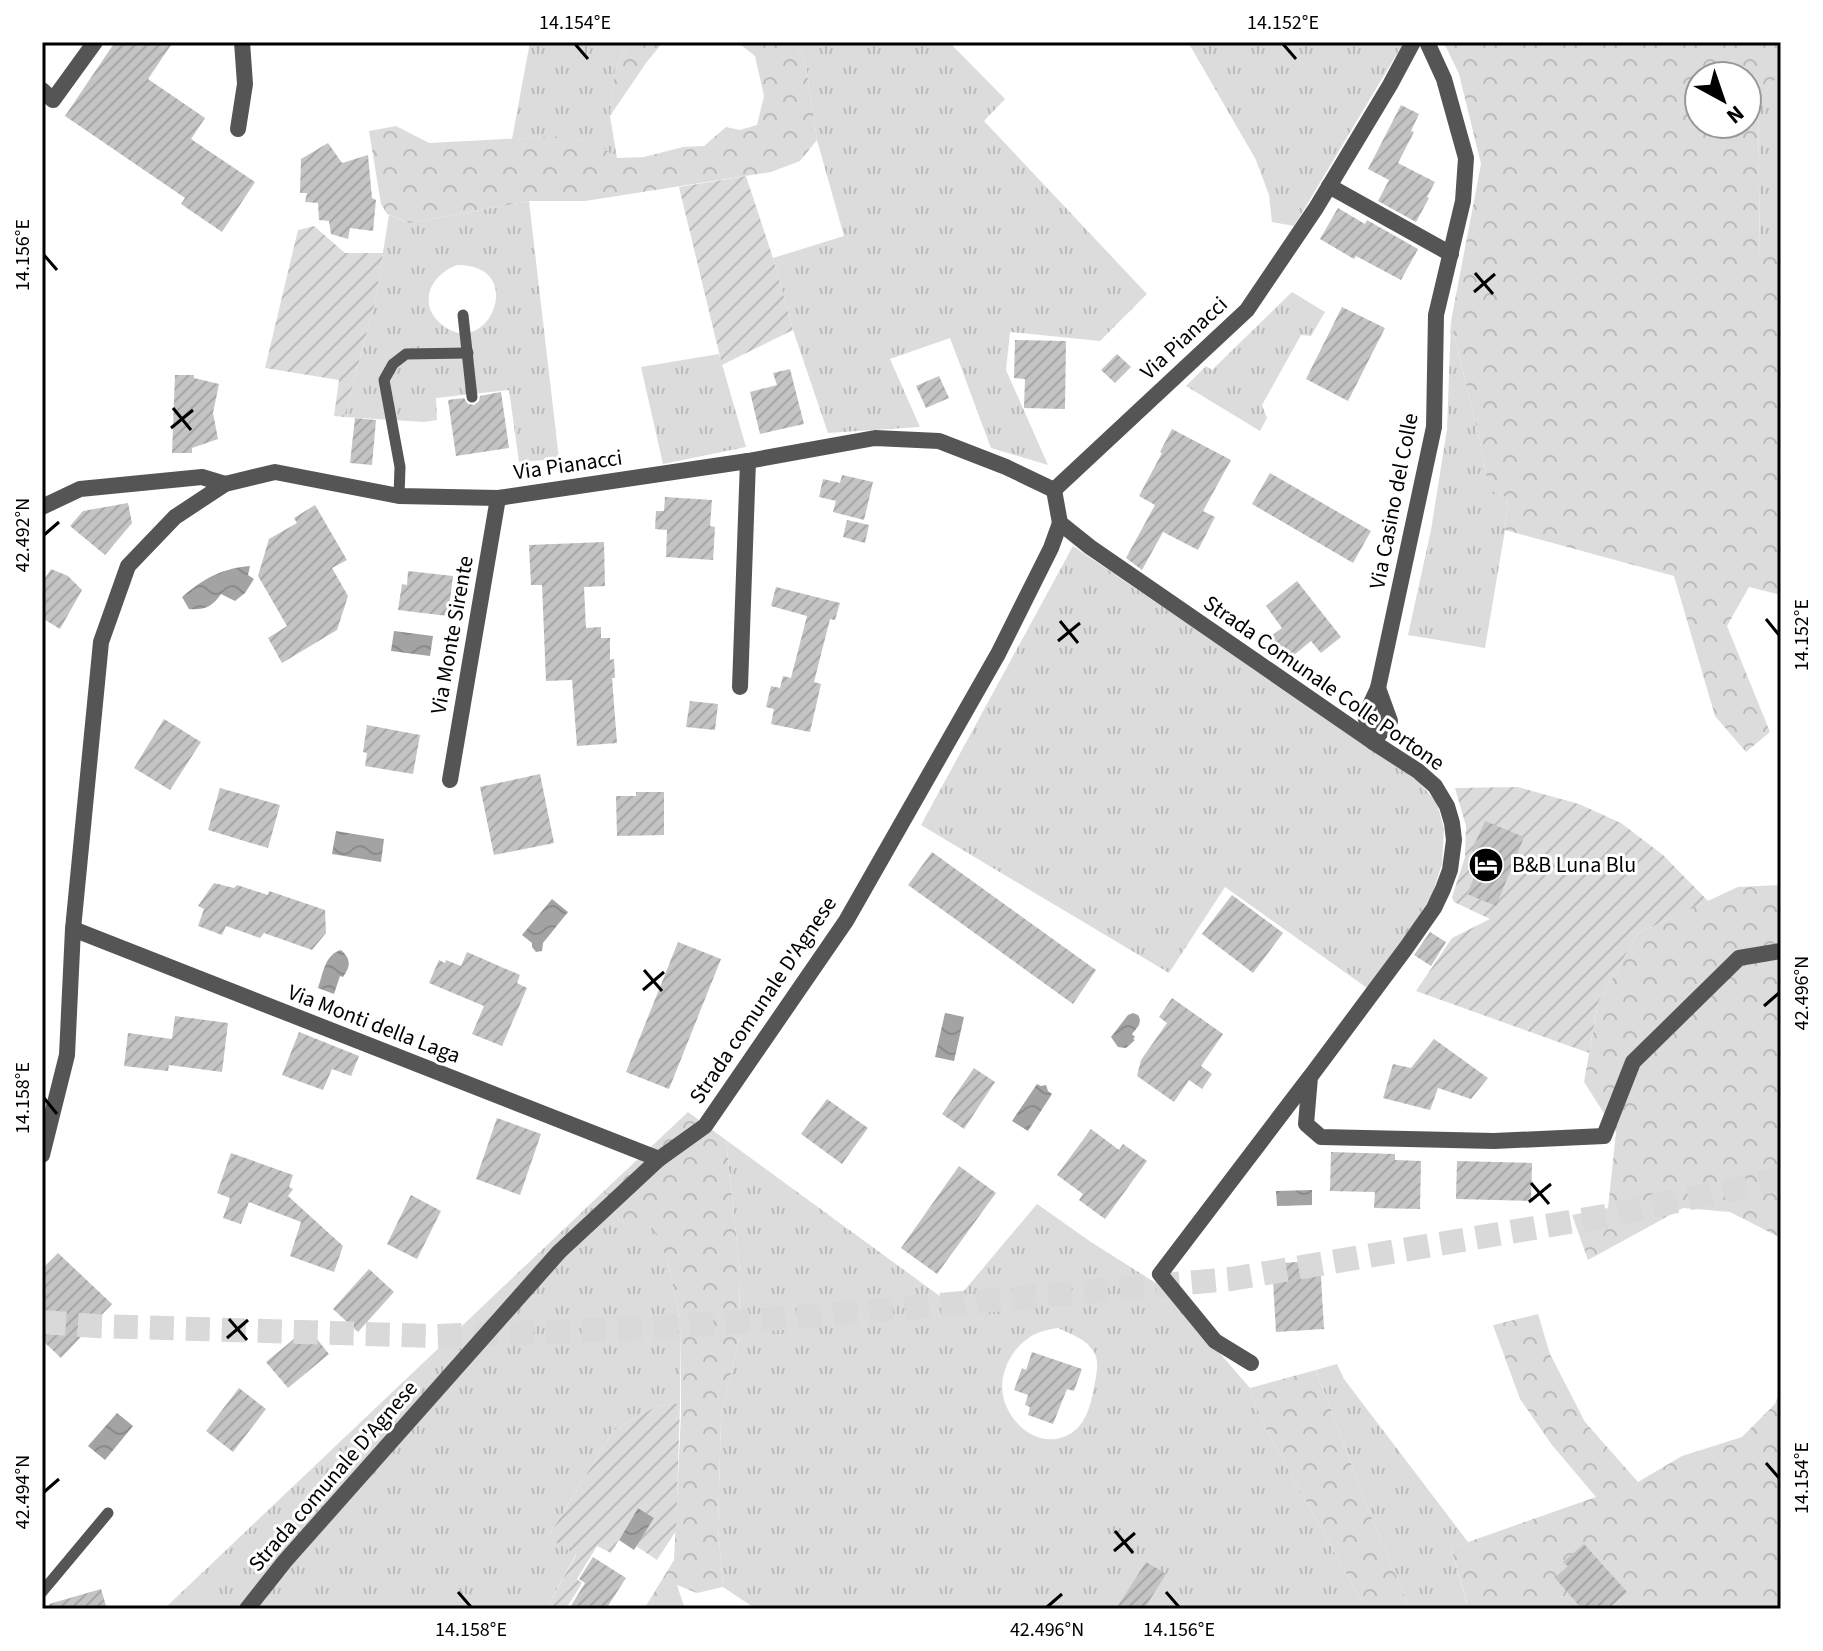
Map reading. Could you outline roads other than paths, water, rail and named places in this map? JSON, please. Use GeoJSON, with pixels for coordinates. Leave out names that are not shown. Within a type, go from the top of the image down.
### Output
{"type":"FeatureCollection","features":[{"type":"Feature","properties":{"kind":"street"},"geometry":{"type":"LineString","coordinates":[[42,90],[53,100],[95,42]]}},
{"type":"Feature","properties":{"kind":"street"},"geometry":{"type":"LineString","coordinates":[[238,129],[245,84],[242,42]]}},
{"type":"Feature","properties":{"kind":"street","name":"Via Pianacci"},"geometry":{"type":"LineString","coordinates":[[42,1155],[67,1055],[73,929],[101,642],[128,566],[175,517],[225,484],[275,472],[399,496],[498,498],[748,461],[875,438],[939,441],[1054,490],[1247,310],[1329,186],[1413,42]]}},
{"type":"Feature","properties":{"kind":"street","name":"Via Casino del Colle"},"geometry":{"type":"LineString","coordinates":[[1373,742],[1390,721],[1378,688],[1434,427],[1436,315],[1463,201],[1466,158],[1444,79],[1427,42]]}},
{"type":"Feature","properties":{"kind":"street"},"geometry":{"type":"LineString","coordinates":[[1329,186],[1451,254]]}},
{"type":"Feature","properties":{"kind":"street"},"geometry":{"type":"LineString","coordinates":[[740,687],[748,461]]}},
{"type":"Feature","properties":{"kind":"street"},"geometry":{"type":"LineString","coordinates":[[42,507],[80,489],[202,477],[225,484]]}},
{"type":"Feature","properties":{"kind":"street"},"geometry":{"type":"LineString","coordinates":[[1054,490],[1060,523]]}},
{"type":"Feature","properties":{"kind":"street","name":"Via Monte Sirente"},"geometry":{"type":"LineString","coordinates":[[450,780],[498,498]]}},
{"type":"Feature","properties":{"kind":"street","name":"Strada Comunale Colle Portone"},"geometry":{"type":"LineString","coordinates":[[1060,523],[1090,547],[1418,771],[1435,786],[1447,806],[1452,823],[1454,840],[1450,870],[1434,908],[1160,1274],[1215,1341],[1251,1363]]}},
{"type":"Feature","properties":{"kind":"street","name":"Strada comunale D'Agnese"},"geometry":{"type":"LineString","coordinates":[[247,1609],[285,1561],[559,1252],[659,1159],[705,1126],[846,921],[998,654],[1051,548],[1060,523]]}},
{"type":"Feature","properties":{"kind":"street","name":"Via Monti della Laga"},"geometry":{"type":"LineString","coordinates":[[73,929],[659,1159]]}},
{"type":"Feature","properties":{"kind":"street"},"geometry":{"type":"LineString","coordinates":[[1310,1077],[1306,1124],[1321,1137],[1494,1141],[1604,1136],[1633,1062],[1739,958],[1781,951]]}},
{"type":"Feature","properties":{"kind":"lane"},"geometry":{"type":"LineString","coordinates":[[463,315],[472,397]]}},
{"type":"Feature","properties":{"kind":"lane"},"geometry":{"type":"LineString","coordinates":[[399,496],[400,467],[384,380],[393,364],[406,354],[468,353]]}},
{"type":"Feature","properties":{"kind":"lane"},"geometry":{"type":"LineString","coordinates":[[42,1592],[108,1513]]}},
{"type":"Feature","properties":{"kind":"water"},"geometry":{"type":"Polygon","coordinates":[[[250,566],[248,575],[254,579],[235,601],[221,594],[208,607],[189,609],[182,597],[213,576],[250,566]]]}},
{"type":"Feature","properties":{"kind":"water"},"geometry":{"type":"Polygon","coordinates":[[[394,631],[433,636],[430,656],[391,651],[394,631]]]}},
{"type":"Feature","properties":{"kind":"water"},"geometry":{"type":"Polygon","coordinates":[[[336,831],[384,839],[381,862],[332,854],[336,831]]]}},
{"type":"Feature","properties":{"kind":"water"},"geometry":{"type":"Polygon","coordinates":[[[552,899],[568,912],[543,943],[542,951],[536,952],[532,943],[522,935],[552,899]]]}},
{"type":"Feature","properties":{"kind":"water"},"geometry":{"type":"Polygon","coordinates":[[[341,950],[347,956],[349,966],[343,977],[340,976],[334,994],[318,988],[328,960],[341,950]]]}},
{"type":"Feature","properties":{"kind":"water"},"geometry":{"type":"Polygon","coordinates":[[[945,1013],[964,1017],[954,1061],[935,1057],[945,1013]]]}},
{"type":"Feature","properties":{"kind":"water"},"geometry":{"type":"Polygon","coordinates":[[[1133,1013],[1140,1020],[1132,1034],[1135,1040],[1126,1048],[1118,1047],[1111,1037],[1133,1013]]]}},
{"type":"Feature","properties":{"kind":"water"},"geometry":{"type":"Polygon","coordinates":[[[1037,1084],[1046,1085],[1052,1094],[1028,1131],[1012,1121],[1037,1084]]]}},
{"type":"Feature","properties":{"kind":"water"},"geometry":{"type":"Polygon","coordinates":[[[1312,1190],[1312,1205],[1277,1206],[1276,1191],[1312,1190]]]}},
{"type":"Feature","properties":{"kind":"water"},"geometry":{"type":"Polygon","coordinates":[[[117,1413],[133,1426],[105,1460],[88,1446],[117,1413]]]}},
{"type":"Feature","properties":{"kind":"water"},"geometry":{"type":"Polygon","coordinates":[[[638,1508],[654,1518],[634,1550],[619,1540],[638,1508]]]}},
{"type":"Feature","properties":{"kind":"tunnel"},"geometry":{"type":"LineString","coordinates":[[42,1322],[436,1336],[655,1328],[860,1312],[1231,1279],[1611,1215],[1781,1179]]}},
{"type":"Feature","properties":{"kind":"place","name":"B&B Luna Blu"},"geometry":{"type":"Point","coordinates":[1486,865]}}]}
